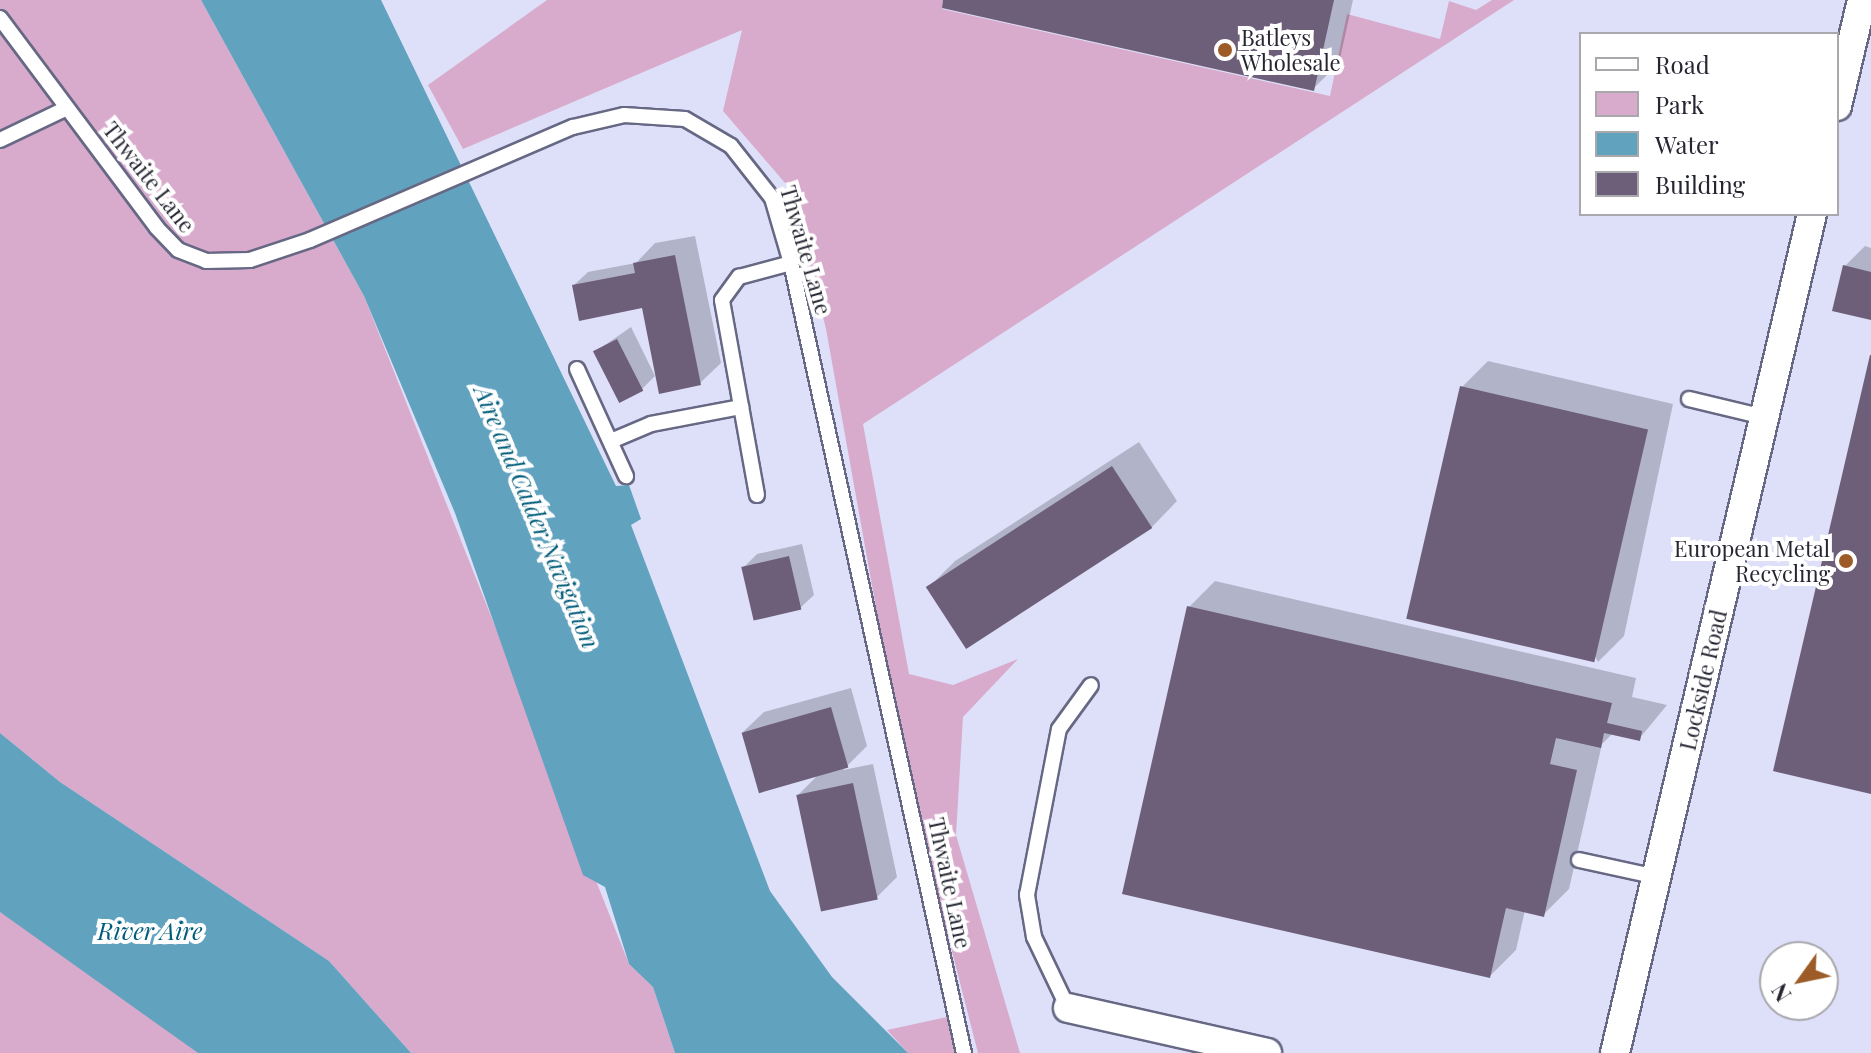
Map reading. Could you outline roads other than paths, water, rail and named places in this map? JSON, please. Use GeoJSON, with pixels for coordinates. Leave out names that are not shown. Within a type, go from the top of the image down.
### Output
{"type":"FeatureCollection","features":[{"type":"Feature","properties":{"kind":"street"},"geometry":{"type":"LineString","coordinates":[[1839,98],[1862,0]]}},
{"type":"Feature","properties":{"kind":"street","name":"Lockside Road"},"geometry":{"type":"LineString","coordinates":[[1615,1053],[1812,216]]}},
{"type":"Feature","properties":{"kind":"street"},"geometry":{"type":"LineString","coordinates":[[1068,1008],[1267,1053]]}},
{"type":"Feature","properties":{"kind":"lane","name":"Thwaite Lane"},"geometry":{"type":"LineString","coordinates":[[0,18],[178,250],[206,261],[250,260],[310,240],[498,158],[624,115],[685,119],[731,146],[762,180],[791,263],[964,1053]]}},
{"type":"Feature","properties":{"kind":"lane"},"geometry":{"type":"LineString","coordinates":[[0,140],[67,108]]}},
{"type":"Feature","properties":{"kind":"lane"},"geometry":{"type":"LineString","coordinates":[[757,495],[724,290],[739,277],[791,263]]}},
{"type":"Feature","properties":{"kind":"lane"},"geometry":{"type":"LineString","coordinates":[[577,369],[626,476]]}},
{"type":"Feature","properties":{"kind":"lane"},"geometry":{"type":"LineString","coordinates":[[1689,399],[1764,417]]}},
{"type":"Feature","properties":{"kind":"lane"},"geometry":{"type":"LineString","coordinates":[[611,441],[651,424],[741,407]]}},
{"type":"Feature","properties":{"kind":"lane"},"geometry":{"type":"LineString","coordinates":[[1068,1008],[1034,937],[1027,895],[1059,729],[1091,685]]}},
{"type":"Feature","properties":{"kind":"lane"},"geometry":{"type":"LineString","coordinates":[[1579,860],[1657,877]]}},
{"type":"Feature","properties":{"kind":"water","name":"Aire and Calder Navigation"},"geometry":{"type":"Polygon","coordinates":[[[201,0],[381,0],[616,486],[629,485],[641,519],[631,525],[770,891],[832,977],[908,1053],[675,1053],[653,987],[629,964],[605,887],[583,875],[455,513],[364,296],[201,0]]]}},
{"type":"Feature","properties":{"kind":"water","name":"River Aire"},"geometry":{"type":"Polygon","coordinates":[[[0,733],[60,782],[329,961],[411,1053],[198,1053],[0,912],[0,733]]]}},
{"type":"Feature","properties":{"kind":"place","name":"Batleys Wholesale"},"geometry":{"type":"Point","coordinates":[1225,50]}},
{"type":"Feature","properties":{"kind":"place","name":"European Metal Recycling"},"geometry":{"type":"Point","coordinates":[1846,561]}}]}
